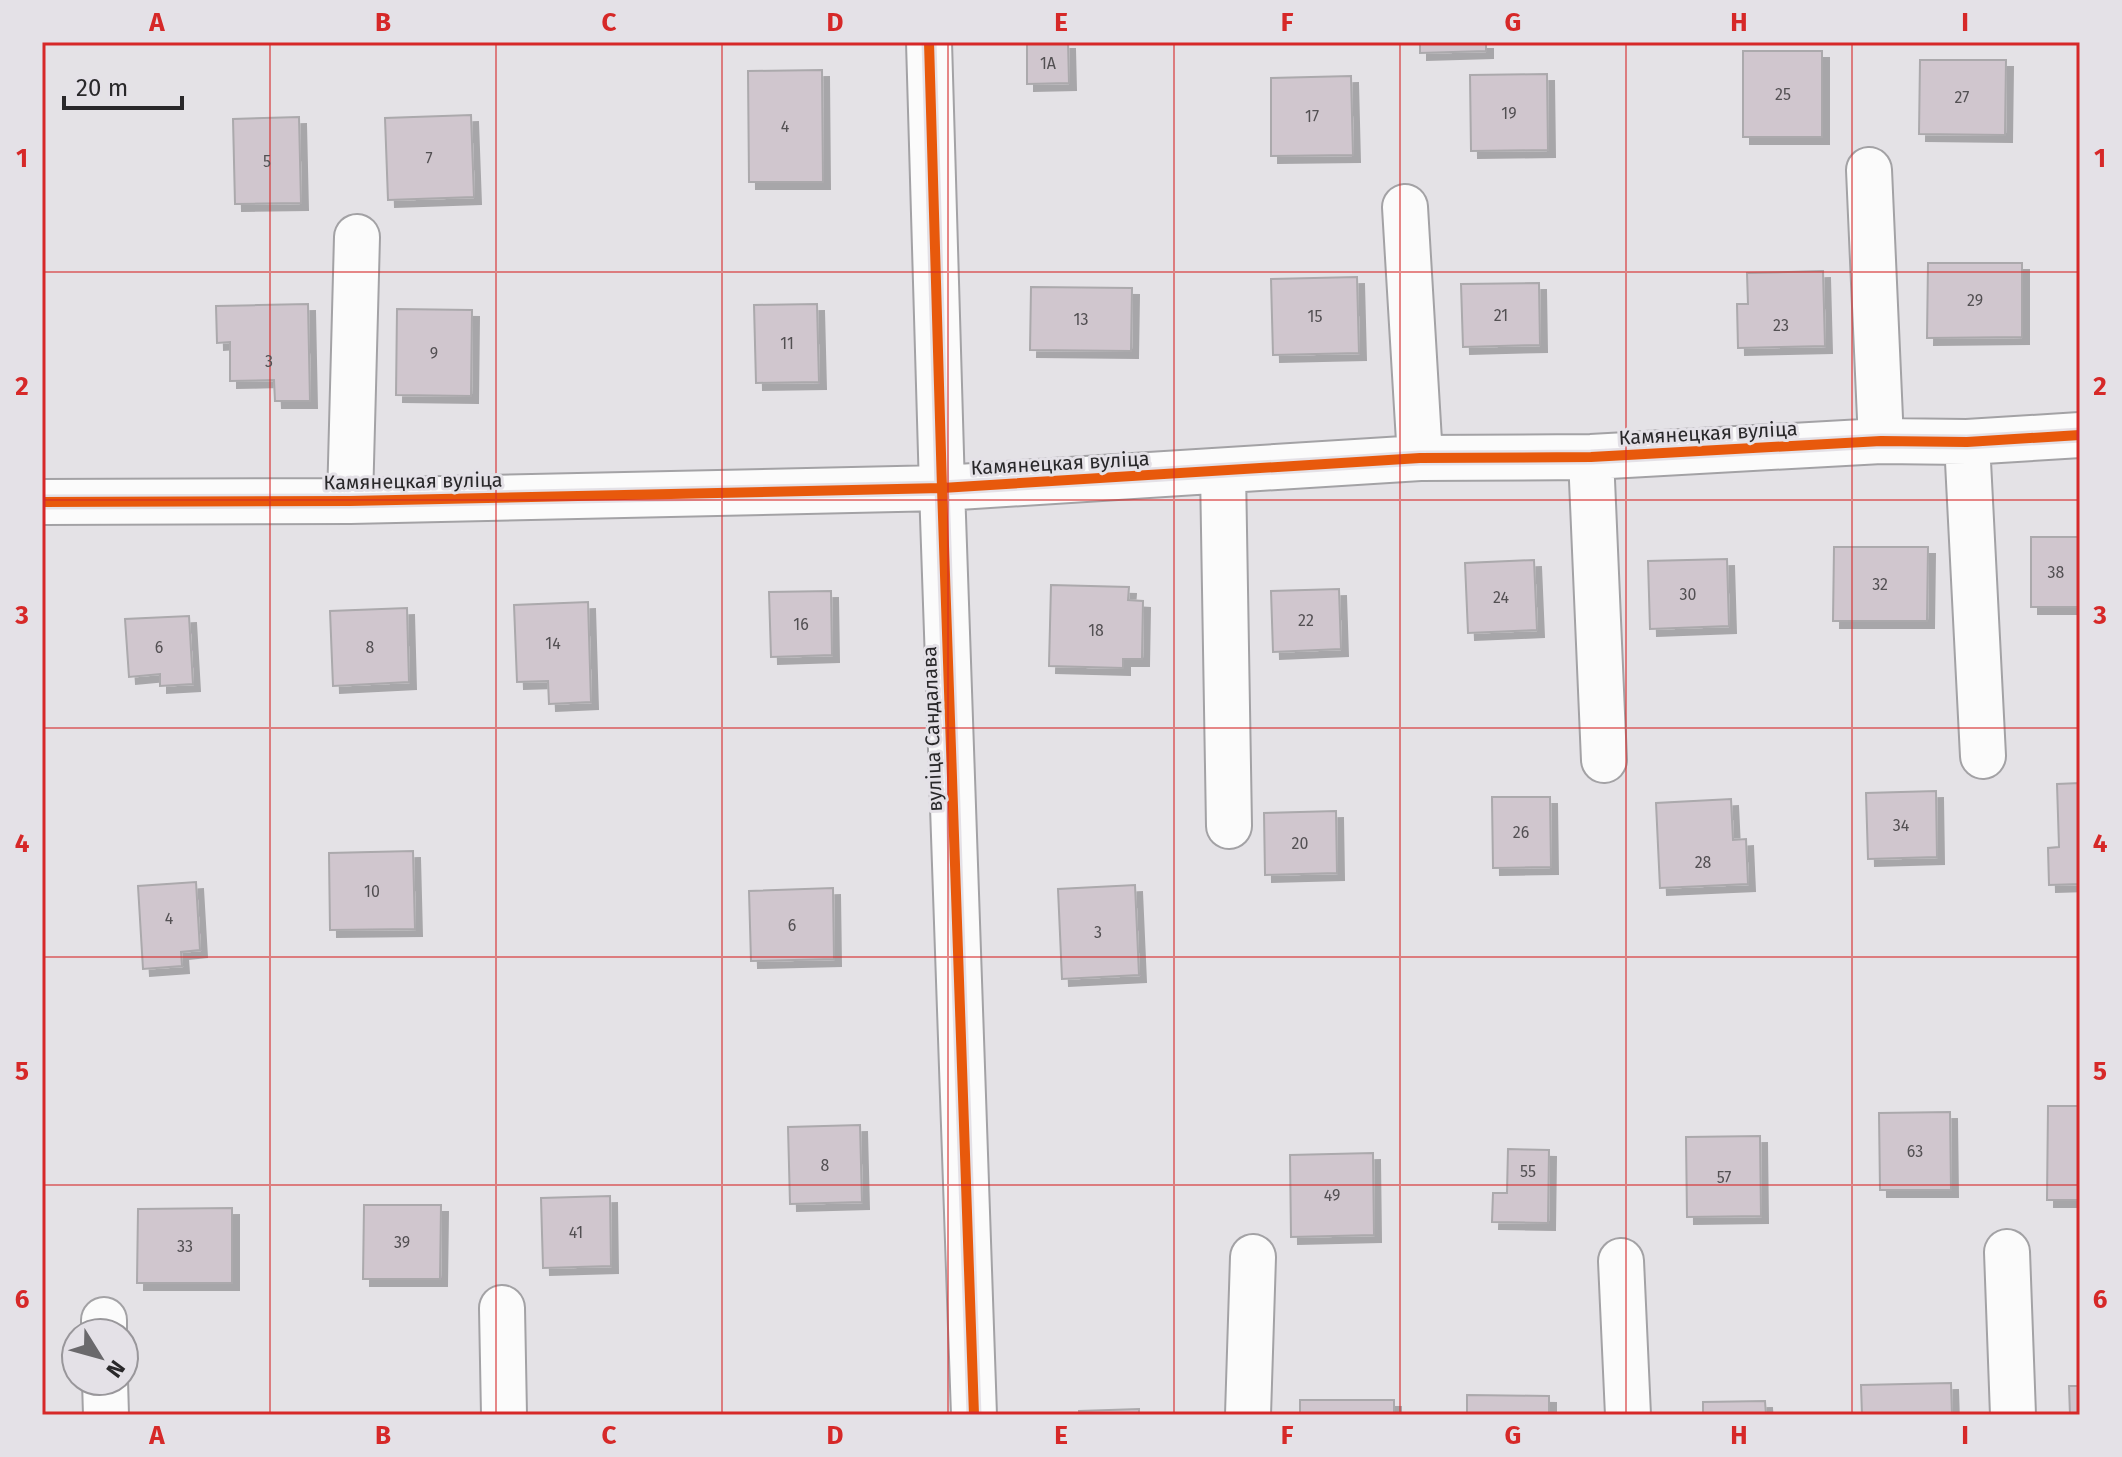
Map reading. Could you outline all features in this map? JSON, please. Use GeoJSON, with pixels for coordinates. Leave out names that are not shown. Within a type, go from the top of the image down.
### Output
{"type":"FeatureCollection","features":[{"type":"Feature","properties":{"kind":"street","name":"вуліца Сандалава"},"geometry":{"type":"LineString","coordinates":[[929,42],[974,1415]]}},
{"type":"Feature","properties":{"kind":"street"},"geometry":{"type":"LineString","coordinates":[[1869,170],[1881,441]]}},
{"type":"Feature","properties":{"kind":"street"},"geometry":{"type":"LineString","coordinates":[[1405,207],[1420,458]]}},
{"type":"Feature","properties":{"kind":"street"},"geometry":{"type":"LineString","coordinates":[[350,501],[357,237]]}},
{"type":"Feature","properties":{"kind":"street","name":"Камянецкая вуліца"},"geometry":{"type":"LineString","coordinates":[[42,502],[350,501],[942,488],[1420,458],[1591,457],[1881,441],[1967,442],[2080,435]]}},
{"type":"Feature","properties":{"kind":"street"},"geometry":{"type":"LineString","coordinates":[[1967,442],[1983,756]]}},
{"type":"Feature","properties":{"kind":"street"},"geometry":{"type":"LineString","coordinates":[[1591,457],[1604,760]]}},
{"type":"Feature","properties":{"kind":"street"},"geometry":{"type":"LineString","coordinates":[[1223,471],[1229,826]]}},
{"type":"Feature","properties":{"kind":"street"},"geometry":{"type":"LineString","coordinates":[[2007,1252],[2013,1415]]}},
{"type":"Feature","properties":{"kind":"street"},"geometry":{"type":"LineString","coordinates":[[1248,1415],[1253,1257]]}},
{"type":"Feature","properties":{"kind":"street"},"geometry":{"type":"LineString","coordinates":[[1621,1261],[1628,1415]]}},
{"type":"Feature","properties":{"kind":"street"},"geometry":{"type":"LineString","coordinates":[[502,1308],[504,1415]]}},
{"type":"Feature","properties":{"kind":"building"},"geometry":{"type":"Polygon","coordinates":[[[1027,42],[1068,42],[1069,83],[1027,84],[1027,42]]]}},
{"type":"Feature","properties":{"kind":"building"},"geometry":{"type":"Polygon","coordinates":[[[1420,42],[1486,42],[1486,51],[1420,53],[1420,42]]]}},
{"type":"Feature","properties":{"kind":"building"},"geometry":{"type":"Polygon","coordinates":[[[1743,51],[1822,51],[1822,137],[1743,137],[1743,51]]]}},
{"type":"Feature","properties":{"kind":"building"},"geometry":{"type":"Polygon","coordinates":[[[1920,60],[2006,60],[2005,135],[1919,134],[1920,60]]]}},
{"type":"Feature","properties":{"kind":"building"},"geometry":{"type":"Polygon","coordinates":[[[822,70],[823,182],[749,182],[748,71],[822,70]]]}},
{"type":"Feature","properties":{"kind":"building"},"geometry":{"type":"Polygon","coordinates":[[[1547,74],[1548,150],[1471,151],[1470,75],[1547,74]]]}},
{"type":"Feature","properties":{"kind":"building"},"geometry":{"type":"Polygon","coordinates":[[[1351,76],[1353,155],[1271,156],[1271,78],[1351,76]]]}},
{"type":"Feature","properties":{"kind":"building"},"geometry":{"type":"Polygon","coordinates":[[[471,115],[474,197],[388,200],[385,118],[471,115]]]}},
{"type":"Feature","properties":{"kind":"building"},"geometry":{"type":"Polygon","coordinates":[[[299,117],[301,203],[235,204],[233,119],[299,117]]]}},
{"type":"Feature","properties":{"kind":"building"},"geometry":{"type":"Polygon","coordinates":[[[1928,263],[2022,263],[2022,337],[1927,338],[1928,263]]]}},
{"type":"Feature","properties":{"kind":"building"},"geometry":{"type":"Polygon","coordinates":[[[1823,271],[1825,346],[1738,348],[1737,304],[1748,304],[1747,273],[1823,271]]]}},
{"type":"Feature","properties":{"kind":"building"},"geometry":{"type":"Polygon","coordinates":[[[1357,277],[1359,353],[1273,355],[1271,279],[1357,277]]]}},
{"type":"Feature","properties":{"kind":"building"},"geometry":{"type":"Polygon","coordinates":[[[1539,283],[1540,345],[1463,347],[1461,284],[1539,283]]]}},
{"type":"Feature","properties":{"kind":"building"},"geometry":{"type":"Polygon","coordinates":[[[1031,287],[1132,288],[1131,351],[1030,350],[1031,287]]]}},
{"type":"Feature","properties":{"kind":"building"},"geometry":{"type":"Polygon","coordinates":[[[308,304],[310,401],[275,401],[274,380],[230,381],[230,342],[217,343],[216,306],[308,304]]]}},
{"type":"Feature","properties":{"kind":"building"},"geometry":{"type":"Polygon","coordinates":[[[817,304],[819,382],[756,383],[754,305],[817,304]]]}},
{"type":"Feature","properties":{"kind":"building"},"geometry":{"type":"Polygon","coordinates":[[[397,309],[472,310],[471,396],[396,395],[397,309]]]}},
{"type":"Feature","properties":{"kind":"building"},"geometry":{"type":"Polygon","coordinates":[[[2031,537],[2080,537],[2080,607],[2031,607],[2031,537]]]}},
{"type":"Feature","properties":{"kind":"building"},"geometry":{"type":"Polygon","coordinates":[[[1834,547],[1928,547],[1927,621],[1833,621],[1834,547]]]}},
{"type":"Feature","properties":{"kind":"building"},"geometry":{"type":"Polygon","coordinates":[[[1727,559],[1729,626],[1650,629],[1648,561],[1727,559]]]}},
{"type":"Feature","properties":{"kind":"building"},"geometry":{"type":"Polygon","coordinates":[[[1534,560],[1537,630],[1468,633],[1465,563],[1534,560]]]}},
{"type":"Feature","properties":{"kind":"building"},"geometry":{"type":"Polygon","coordinates":[[[1051,585],[1129,587],[1128,600],[1143,601],[1142,659],[1123,659],[1123,668],[1049,666],[1051,585]]]}},
{"type":"Feature","properties":{"kind":"building"},"geometry":{"type":"Polygon","coordinates":[[[1339,589],[1341,649],[1273,652],[1271,591],[1339,589]]]}},
{"type":"Feature","properties":{"kind":"building"},"geometry":{"type":"Polygon","coordinates":[[[831,591],[832,655],[771,657],[769,592],[831,591]]]}},
{"type":"Feature","properties":{"kind":"building"},"geometry":{"type":"Polygon","coordinates":[[[588,602],[591,702],[549,704],[548,681],[517,682],[514,605],[588,602]]]}},
{"type":"Feature","properties":{"kind":"building"},"geometry":{"type":"Polygon","coordinates":[[[407,608],[409,682],[333,686],[330,611],[407,608]]]}},
{"type":"Feature","properties":{"kind":"building"},"geometry":{"type":"Polygon","coordinates":[[[189,616],[193,684],[160,686],[160,674],[129,677],[125,619],[189,616]]]}},
{"type":"Feature","properties":{"kind":"building"},"geometry":{"type":"Polygon","coordinates":[[[2080,783],[2080,884],[2049,885],[2048,848],[2059,847],[2057,784],[2080,783]]]}},
{"type":"Feature","properties":{"kind":"building"},"geometry":{"type":"Polygon","coordinates":[[[1936,791],[1937,857],[1868,859],[1866,793],[1936,791]]]}},
{"type":"Feature","properties":{"kind":"building"},"geometry":{"type":"Polygon","coordinates":[[[1492,797],[1550,797],[1551,867],[1493,868],[1492,797]]]}},
{"type":"Feature","properties":{"kind":"building"},"geometry":{"type":"Polygon","coordinates":[[[1731,799],[1733,840],[1746,839],[1748,884],[1660,888],[1656,803],[1731,799]]]}},
{"type":"Feature","properties":{"kind":"building"},"geometry":{"type":"Polygon","coordinates":[[[1336,811],[1337,873],[1265,875],[1264,813],[1336,811]]]}},
{"type":"Feature","properties":{"kind":"building"},"geometry":{"type":"Polygon","coordinates":[[[413,851],[415,929],[330,930],[329,853],[413,851]]]}},
{"type":"Feature","properties":{"kind":"building"},"geometry":{"type":"Polygon","coordinates":[[[196,882],[200,950],[181,952],[182,966],[143,969],[138,886],[196,882]]]}},
{"type":"Feature","properties":{"kind":"building"},"geometry":{"type":"Polygon","coordinates":[[[1135,885],[1139,975],[1062,979],[1058,889],[1135,885]]]}},
{"type":"Feature","properties":{"kind":"building"},"geometry":{"type":"Polygon","coordinates":[[[833,888],[834,959],[751,961],[749,891],[833,888]]]}},
{"type":"Feature","properties":{"kind":"building"},"geometry":{"type":"Polygon","coordinates":[[[2048,1106],[2080,1106],[2080,1200],[2047,1200],[2048,1106]]]}},
{"type":"Feature","properties":{"kind":"building"},"geometry":{"type":"Polygon","coordinates":[[[1950,1112],[1951,1190],[1880,1190],[1879,1113],[1950,1112]]]}},
{"type":"Feature","properties":{"kind":"building"},"geometry":{"type":"Polygon","coordinates":[[[860,1125],[862,1202],[790,1204],[788,1127],[860,1125]]]}},
{"type":"Feature","properties":{"kind":"building"},"geometry":{"type":"Polygon","coordinates":[[[1760,1136],[1761,1216],[1687,1217],[1686,1137],[1760,1136]]]}},
{"type":"Feature","properties":{"kind":"building"},"geometry":{"type":"Polygon","coordinates":[[[1508,1149],[1549,1150],[1548,1223],[1492,1222],[1493,1193],[1507,1193],[1508,1149]]]}},
{"type":"Feature","properties":{"kind":"building"},"geometry":{"type":"Polygon","coordinates":[[[1373,1153],[1374,1235],[1291,1237],[1290,1155],[1373,1153]]]}},
{"type":"Feature","properties":{"kind":"building"},"geometry":{"type":"Polygon","coordinates":[[[610,1196],[611,1266],[543,1268],[541,1198],[610,1196]]]}},
{"type":"Feature","properties":{"kind":"building"},"geometry":{"type":"Polygon","coordinates":[[[364,1205],[441,1205],[440,1279],[363,1279],[364,1205]]]}},
{"type":"Feature","properties":{"kind":"building"},"geometry":{"type":"Polygon","coordinates":[[[232,1208],[232,1283],[137,1283],[138,1209],[232,1208]]]}},
{"type":"Feature","properties":{"kind":"building"},"geometry":{"type":"Polygon","coordinates":[[[1951,1383],[1952,1415],[1862,1415],[1861,1385],[1951,1383]]]}},
{"type":"Feature","properties":{"kind":"building"},"geometry":{"type":"Polygon","coordinates":[[[2069,1386],[2080,1386],[2080,1415],[2070,1415],[2069,1386]]]}},
{"type":"Feature","properties":{"kind":"building"},"geometry":{"type":"Polygon","coordinates":[[[1467,1395],[1549,1396],[1549,1415],[1467,1415],[1467,1395]]]}},
{"type":"Feature","properties":{"kind":"building"},"geometry":{"type":"Polygon","coordinates":[[[1300,1400],[1394,1400],[1394,1415],[1300,1415],[1300,1400]]]}},
{"type":"Feature","properties":{"kind":"building"},"geometry":{"type":"Polygon","coordinates":[[[1765,1401],[1766,1415],[1703,1415],[1703,1402],[1765,1401]]]}},
{"type":"Feature","properties":{"kind":"building"},"geometry":{"type":"Polygon","coordinates":[[[1139,1409],[1139,1415],[1079,1415],[1079,1411],[1139,1409]]]}},
{"type":"Feature","properties":{"kind":"cycle path"},"geometry":{"type":"LineString","coordinates":[[929,42],[974,1415]]}},
{"type":"Feature","properties":{"kind":"cycle path"},"geometry":{"type":"LineString","coordinates":[[42,502],[350,501],[942,488],[1420,458],[1591,457],[1881,441],[1967,442],[2080,435]]}}]}
